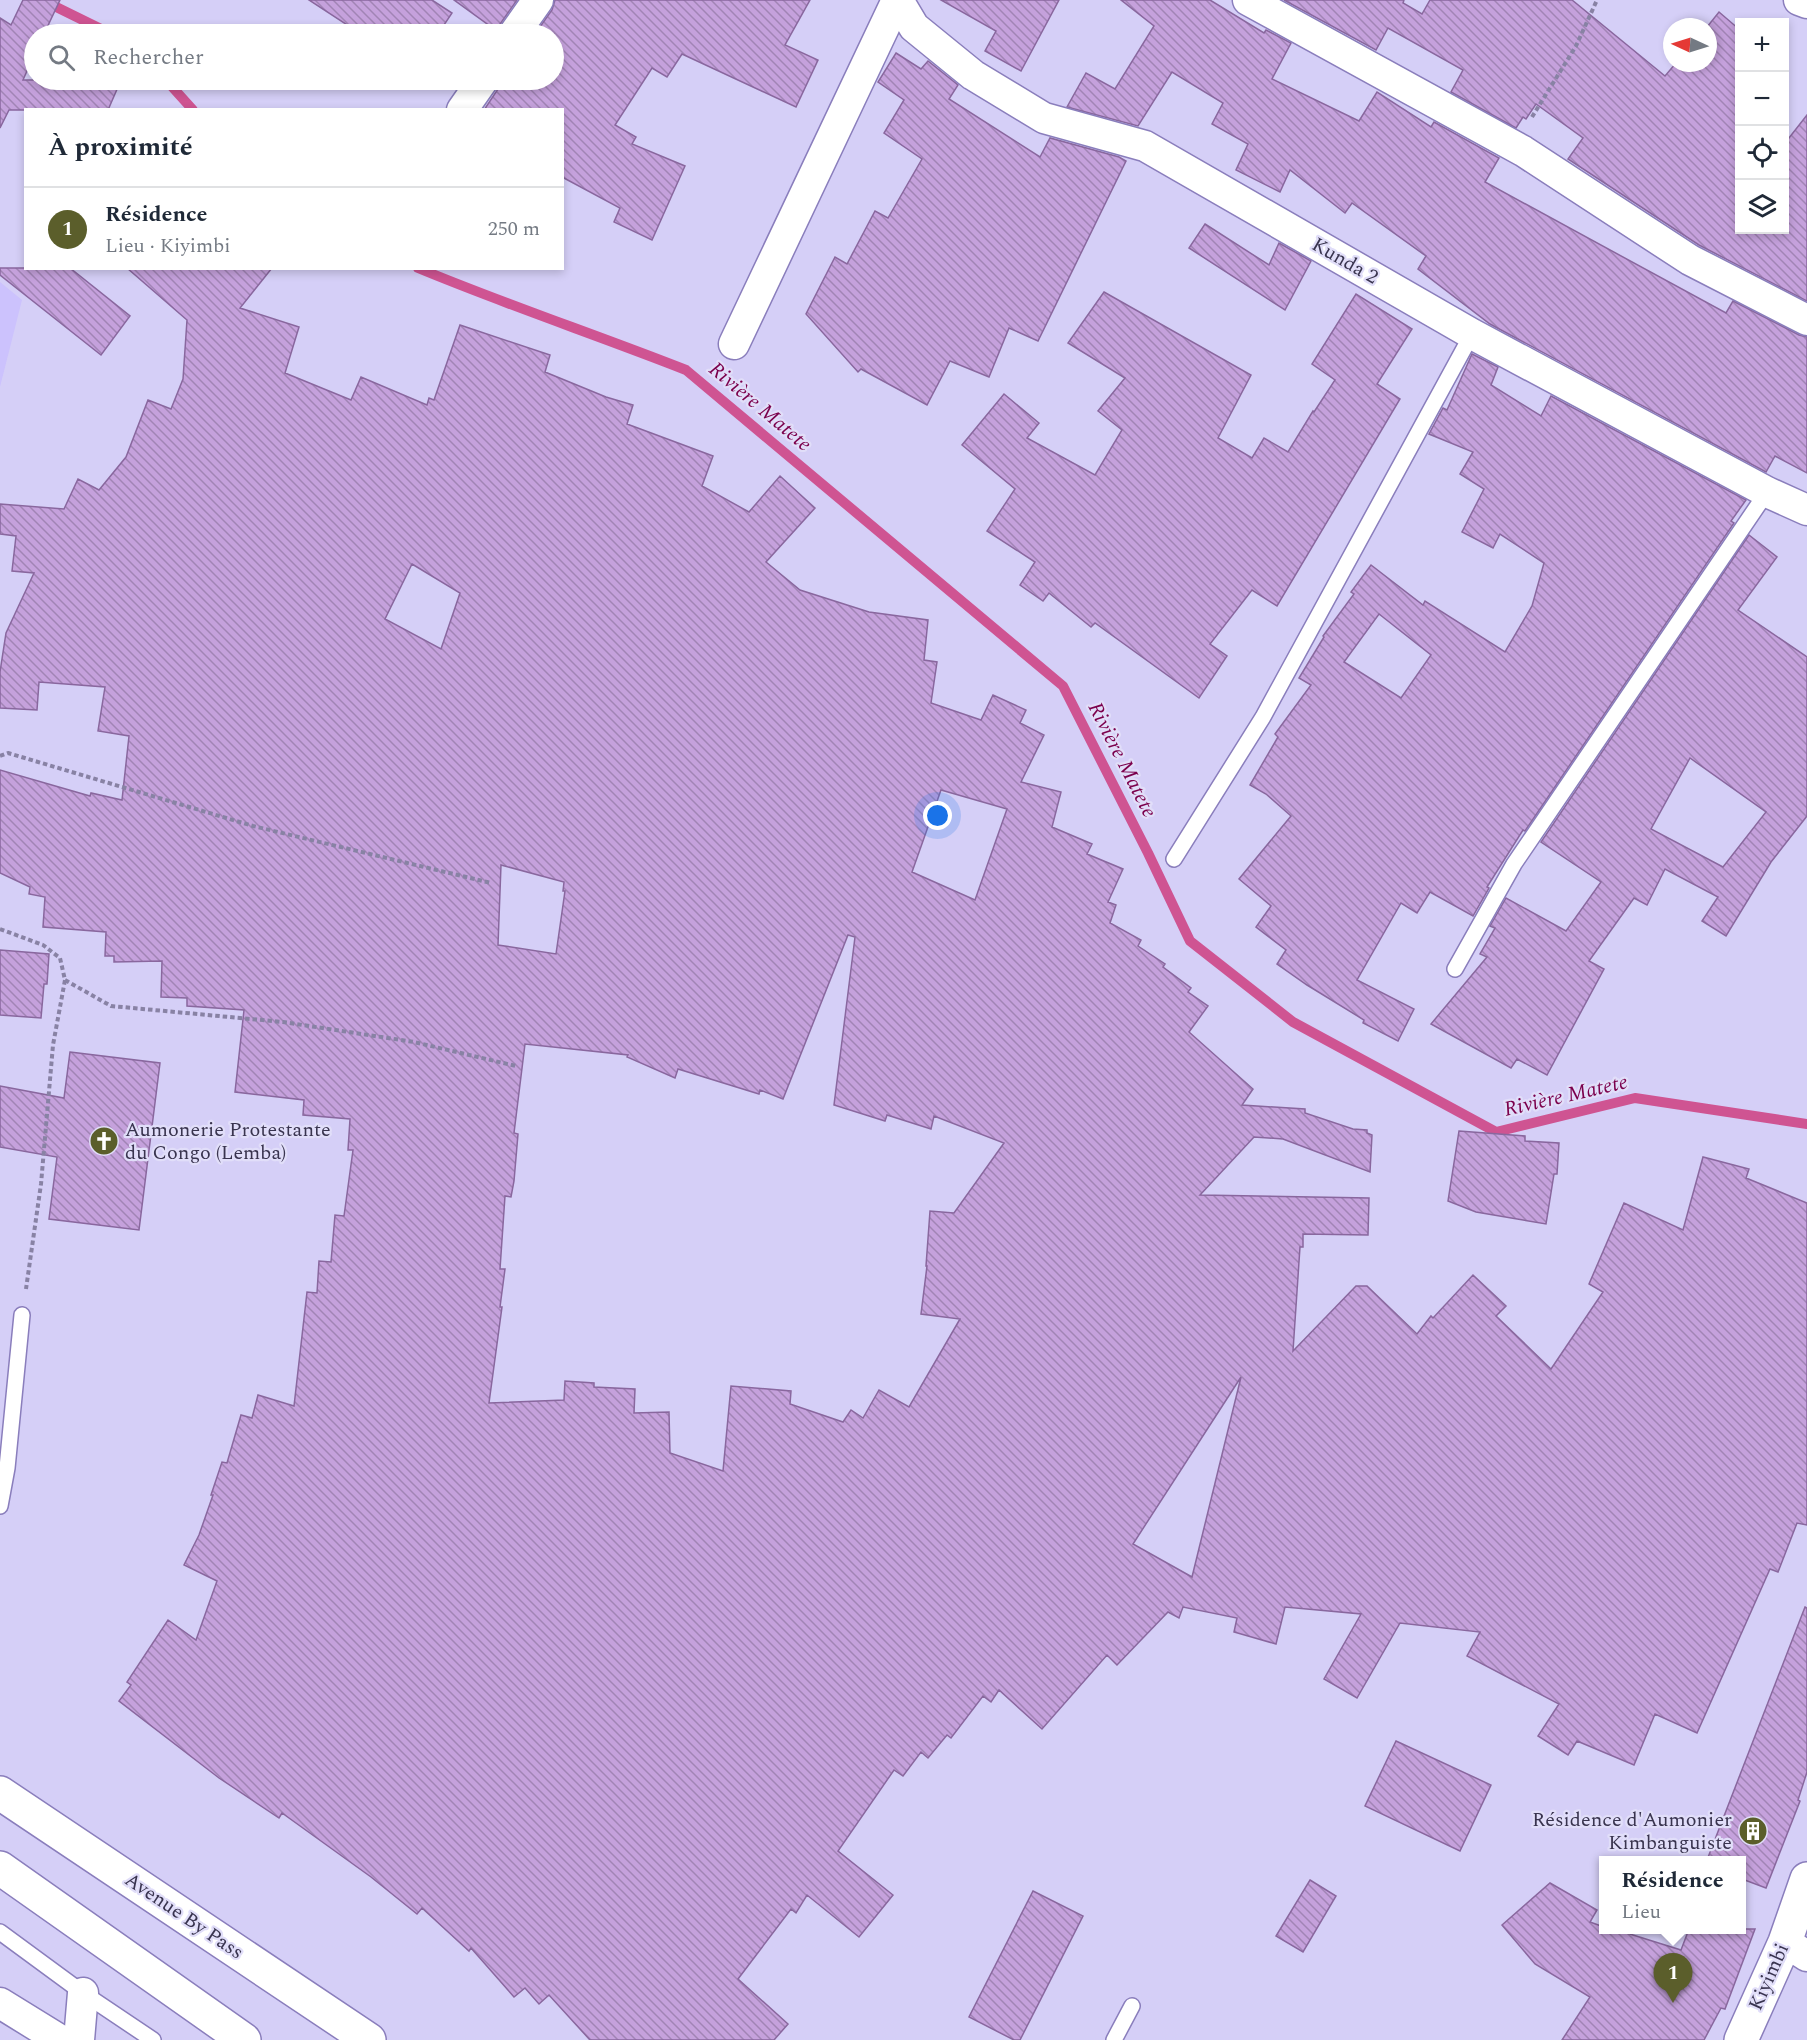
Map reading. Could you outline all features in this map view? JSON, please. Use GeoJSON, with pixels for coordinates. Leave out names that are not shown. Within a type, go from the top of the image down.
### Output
{"type":"FeatureCollection","features":[{"type":"Feature","properties":{"kind":"main road","name":"Avenue By Pass"},"geometry":{"type":"LineString","coordinates":[[0,1793],[369,2040]]}},
{"type":"Feature","properties":{"kind":"main road"},"geometry":{"type":"LineString","coordinates":[[0,1868],[244,2040]]}},
{"type":"Feature","properties":{"kind":"main road","name":"Kiyimbi"},"geometry":{"type":"LineString","coordinates":[[1741,2040],[1796,1949],[1807,1879]]}},
{"type":"Feature","properties":{"kind":"street"},"geometry":{"type":"LineString","coordinates":[[521,24],[538,0]]}},
{"type":"Feature","properties":{"kind":"street"},"geometry":{"type":"LineString","coordinates":[[734,344],[897,0]]}},
{"type":"Feature","properties":{"kind":"street","name":"Kunda 2"},"geometry":{"type":"LineString","coordinates":[[897,0],[914,27],[973,75],[1044,118],[1145,146],[1473,334],[1767,492],[1807,510]]}},
{"type":"Feature","properties":{"kind":"street"},"geometry":{"type":"LineString","coordinates":[[1248,0],[1523,152],[1690,260],[1807,320]]}},
{"type":"Feature","properties":{"kind":"street"},"geometry":{"type":"LineString","coordinates":[[1798,0],[1807,3]]}},
{"type":"Feature","properties":{"kind":"street"},"geometry":{"type":"LineString","coordinates":[[463,108],[476,90]]}},
{"type":"Feature","properties":{"kind":"street"},"geometry":{"type":"LineString","coordinates":[[80,2040],[83,1993]]}},
{"type":"Feature","properties":{"kind":"street"},"geometry":{"type":"LineString","coordinates":[[0,2003],[60,2040]]}},
{"type":"Feature","properties":{"kind":"lane"},"geometry":{"type":"LineString","coordinates":[[1174,859],[1263,717],[1473,334]]}},
{"type":"Feature","properties":{"kind":"lane"},"geometry":{"type":"LineString","coordinates":[[1455,969],[1526,846],[1767,492]]}},
{"type":"Feature","properties":{"kind":"lane"},"geometry":{"type":"LineString","coordinates":[[0,1506],[7,1468],[22,1315]]}},
{"type":"Feature","properties":{"kind":"lane"},"geometry":{"type":"LineString","coordinates":[[0,1932],[83,1993],[153,2040]]}},
{"type":"Feature","properties":{"kind":"lane"},"geometry":{"type":"LineString","coordinates":[[1114,2040],[1132,2006]]}},
{"type":"Feature","properties":{"kind":"path"},"geometry":{"type":"LineString","coordinates":[[1523,152],[1526,126],[1576,46],[1597,0]]}},
{"type":"Feature","properties":{"kind":"path"},"geometry":{"type":"LineString","coordinates":[[0,756],[8,753],[252,826],[491,883]]}},
{"type":"Feature","properties":{"kind":"path"},"geometry":{"type":"LineString","coordinates":[[0,929],[43,945],[60,958],[65,980],[53,1045],[41,1184],[22,1315]]}},
{"type":"Feature","properties":{"kind":"path"},"geometry":{"type":"LineString","coordinates":[[65,980],[111,1006],[283,1022],[414,1042],[516,1066]]}},
{"type":"Feature","properties":{"kind":"shaded area"},"geometry":{"type":"Polygon","coordinates":[[[0,282],[22,300],[0,387],[0,282]]]}},
{"type":"Feature","properties":{"kind":"building"},"geometry":{"type":"Polygon","coordinates":[[[23,0],[60,0],[49,24],[24,24],[24,90],[117,90],[109,108],[9,110],[0,128],[0,18],[11,25],[23,0]]]}},
{"type":"Feature","properties":{"kind":"building"},"geometry":{"type":"Polygon","coordinates":[[[309,0],[432,0],[452,13],[445,24],[346,24],[309,0]]]}},
{"type":"Feature","properties":{"kind":"building"},"geometry":{"type":"Polygon","coordinates":[[[454,0],[517,0],[500,24],[487,24],[454,0]]]}},
{"type":"Feature","properties":{"kind":"building"},"geometry":{"type":"Polygon","coordinates":[[[555,0],[810,0],[785,45],[818,60],[796,107],[682,54],[667,77],[652,68],[615,125],[636,137],[632,144],[685,166],[652,240],[614,222],[620,208],[564,178],[564,108],[485,108],[497,90],[564,90],[564,24],[542,24],[552,10],[555,0]]]}},
{"type":"Feature","properties":{"kind":"building"},"geometry":{"type":"Polygon","coordinates":[[[941,0],[1059,0],[1021,71],[985,51],[996,31],[941,0]]]}},
{"type":"Feature","properties":{"kind":"building"},"geometry":{"type":"Polygon","coordinates":[[[1121,0],[1210,0],[1264,33],[1266,30],[1291,43],[1272,79],[1359,121],[1377,92],[1431,127],[1434,122],[1499,158],[1485,182],[1726,313],[1733,301],[1807,337],[1807,473],[1775,456],[1766,472],[1490,324],[1418,269],[1426,256],[1352,203],[1345,213],[1290,170],[1280,192],[1236,170],[1248,144],[1212,124],[1223,103],[1172,72],[1138,126],[1067,107],[1086,73],[1115,89],[1154,26],[1121,0]]]}},
{"type":"Feature","properties":{"kind":"building"},"geometry":{"type":"Polygon","coordinates":[[[1284,0],[1404,0],[1403,3],[1422,14],[1430,0],[1572,0],[1665,76],[1668,72],[1717,72],[1717,18],[1714,18],[1719,12],[1735,26],[1735,234],[1789,234],[1789,138],[1807,115],[1807,301],[1699,245],[1568,159],[1583,138],[1536,104],[1526,119],[1523,117],[1516,128],[1451,92],[1463,70],[1388,28],[1376,50],[1284,0]]]}},
{"type":"Feature","properties":{"kind":"building"},"geometry":{"type":"Polygon","coordinates":[[[896,53],[921,69],[928,61],[958,85],[949,99],[1040,157],[1050,138],[1119,157],[1126,161],[1038,341],[1009,328],[989,377],[950,361],[927,405],[861,369],[858,372],[806,314],[835,257],[847,264],[875,211],[888,218],[922,159],[884,133],[904,100],[878,82],[896,53]]]}},
{"type":"Feature","properties":{"kind":"building"},"geometry":{"type":"Polygon","coordinates":[[[1205,224],[1269,265],[1279,243],[1311,261],[1285,310],[1189,248],[1205,224]]]}},
{"type":"Feature","properties":{"kind":"building"},"geometry":{"type":"Polygon","coordinates":[[[0,268],[72,270],[130,316],[101,355],[0,275],[0,268]]]}},
{"type":"Feature","properties":{"kind":"building"},"geometry":{"type":"Polygon","coordinates":[[[129,270],[270,270],[240,308],[299,327],[285,373],[351,400],[361,377],[427,405],[429,398],[434,400],[460,325],[550,355],[545,372],[606,397],[633,405],[627,424],[713,456],[702,486],[749,512],[780,476],[815,508],[766,562],[800,590],[869,612],[928,620],[924,660],[937,662],[931,703],[981,720],[993,695],[1026,710],[1020,723],[1044,735],[1021,782],[1061,792],[1052,827],[1092,844],[1087,854],[1123,869],[1108,902],[1116,905],[1110,923],[1141,940],[1138,946],[1165,964],[1163,967],[1191,988],[1188,992],[1208,1006],[1189,1032],[1253,1089],[1242,1105],[1305,1109],[1305,1113],[1353,1129],[1367,1130],[1367,1133],[1372,1135],[1370,1172],[1283,1139],[1254,1137],[1200,1195],[1369,1198],[1368,1235],[1303,1234],[1303,1247],[1300,1247],[1293,1351],[1356,1286],[1367,1286],[1417,1334],[1431,1316],[1433,1318],[1473,1275],[1506,1306],[1496,1316],[1551,1369],[1603,1292],[1589,1284],[1624,1203],[1683,1230],[1703,1157],[1749,1169],[1746,1178],[1807,1203],[1807,1525],[1797,1523],[1778,1572],[1770,1569],[1697,1733],[1655,1714],[1634,1765],[1577,1741],[1568,1755],[1538,1736],[1559,1704],[1467,1656],[1480,1632],[1400,1623],[1357,1698],[1324,1679],[1361,1614],[1285,1607],[1276,1644],[1234,1632],[1237,1618],[1183,1607],[1179,1618],[1168,1612],[1117,1665],[1107,1655],[1042,1729],[999,1690],[991,1702],[983,1696],[951,1738],[947,1735],[928,1758],[921,1752],[903,1776],[894,1770],[838,1851],[893,1895],[859,1937],[807,1895],[796,1913],[791,1909],[738,1979],[788,2024],[774,2040],[590,2040],[549,1995],[539,2004],[525,1988],[514,1997],[471,1948],[469,1951],[422,1908],[417,1914],[371,1877],[282,1813],[279,1818],[219,1778],[119,1701],[131,1685],[127,1682],[168,1620],[196,1640],[217,1581],[184,1565],[199,1535],[222,1462],[227,1463],[241,1415],[252,1418],[258,1395],[294,1406],[307,1292],[317,1293],[319,1261],[331,1262],[335,1215],[344,1216],[353,1150],[348,1150],[350,1119],[303,1115],[304,1100],[235,1092],[244,1010],[187,1006],[187,998],[161,997],[162,961],[114,962],[114,956],[105,956],[106,932],[43,927],[45,897],[29,894],[30,887],[0,873],[0,770],[90,796],[91,793],[122,800],[129,736],[98,731],[105,687],[39,682],[37,710],[0,708],[0,672],[6,633],[34,573],[12,571],[16,536],[0,534],[0,504],[64,509],[78,479],[99,490],[126,457],[148,400],[171,409],[183,379],[187,320],[129,270]],[[412,564],[385,619],[441,649],[460,593],[412,564]],[[941,790],[912,872],[975,900],[1007,809],[941,790]],[[501,865],[498,945],[556,954],[565,891],[563,891],[564,882],[501,865]],[[848,935],[783,1099],[760,1090],[759,1094],[678,1069],[675,1078],[627,1057],[628,1055],[525,1044],[514,1133],[518,1134],[514,1181],[511,1197],[505,1196],[500,1269],[505,1269],[489,1403],[564,1400],[565,1381],[594,1383],[594,1387],[635,1389],[634,1413],[669,1412],[670,1453],[723,1471],[731,1386],[791,1391],[790,1404],[843,1422],[851,1410],[863,1418],[879,1390],[909,1407],[960,1319],[921,1314],[930,1211],[954,1213],[1004,1143],[934,1116],[931,1129],[887,1115],[885,1121],[834,1105],[855,937],[848,935]],[[1241,1377],[1133,1544],[1192,1577],[1241,1377]]]}},
{"type":"Feature","properties":{"kind":"building"},"geometry":{"type":"Polygon","coordinates":[[[1104,292],[1251,375],[1218,438],[1252,458],[1264,438],[1288,452],[1335,380],[1312,364],[1356,294],[1412,329],[1377,384],[1400,399],[1277,606],[1252,590],[1210,644],[1227,656],[1199,698],[1095,623],[1091,627],[1049,593],[1043,601],[1020,585],[1035,562],[987,531],[1015,489],[962,445],[1004,394],[1039,423],[1027,438],[1095,475],[1122,430],[1098,411],[1125,378],[1068,343],[1104,292]]]}},
{"type":"Feature","properties":{"kind":"building"},"geometry":{"type":"Polygon","coordinates":[[[1472,354],[1498,367],[1491,385],[1541,416],[1551,396],[1746,500],[1731,521],[1734,523],[1525,831],[1523,830],[1487,887],[1489,888],[1473,916],[1430,892],[1417,913],[1401,903],[1357,980],[1414,1009],[1398,1041],[1363,1023],[1364,1020],[1277,964],[1286,950],[1256,927],[1271,906],[1239,879],[1291,816],[1266,794],[1250,785],[1278,737],[1275,734],[1311,685],[1299,678],[1323,636],[1354,594],[1351,592],[1371,565],[1423,605],[1425,601],[1505,652],[1532,606],[1544,563],[1500,534],[1493,548],[1462,532],[1484,489],[1460,474],[1473,452],[1429,434],[1443,408],[1447,410],[1472,354]],[[1379,614],[1344,662],[1401,698],[1431,655],[1379,614]]]}},
{"type":"Feature","properties":{"kind":"building"},"geometry":{"type":"Polygon","coordinates":[[[1749,535],[1777,557],[1738,610],[1807,657],[1807,816],[1771,862],[1726,936],[1702,921],[1718,897],[1665,869],[1647,905],[1634,898],[1589,961],[1604,969],[1547,1075],[1517,1059],[1511,1068],[1431,1024],[1487,957],[1480,954],[1495,928],[1490,926],[1506,898],[1566,931],[1601,882],[1541,842],[1749,535]],[[1690,758],[1651,829],[1723,867],[1766,812],[1690,758]]]}},
{"type":"Feature","properties":{"kind":"building"},"geometry":{"type":"Polygon","coordinates":[[[0,950],[49,954],[41,1018],[0,1015],[0,950]]]}},
{"type":"Feature","properties":{"kind":"building","name":"Aumonerie Protestante du Congo (Lemba)"},"geometry":{"type":"Polygon","coordinates":[[[70,1052],[160,1063],[139,1230],[49,1219],[57,1157],[0,1147],[0,1086],[64,1098],[70,1052]]]}},
{"type":"Feature","properties":{"kind":"building"},"geometry":{"type":"Polygon","coordinates":[[[1459,1131],[1525,1136],[1525,1141],[1559,1143],[1557,1174],[1554,1174],[1546,1224],[1476,1212],[1448,1201],[1459,1131]]]}},
{"type":"Feature","properties":{"kind":"building"},"geometry":{"type":"Polygon","coordinates":[[[1805,1607],[1807,1608],[1807,1772],[1798,1800],[1800,1801],[1766,1888],[1746,1880],[1746,1856],[1709,1856],[1805,1607]]]}},
{"type":"Feature","properties":{"kind":"building"},"geometry":{"type":"Polygon","coordinates":[[[1396,1741],[1491,1785],[1460,1851],[1365,1806],[1396,1741]]]}},
{"type":"Feature","properties":{"kind":"building"},"geometry":{"type":"Polygon","coordinates":[[[1310,1880],[1336,1896],[1303,1952],[1276,1936],[1310,1880]]]}},
{"type":"Feature","properties":{"kind":"building"},"geometry":{"type":"Polygon","coordinates":[[[1550,1883],[1597,1910],[1590,1922],[1599,1925],[1599,1934],[1630,1934],[1681,1950],[1687,1934],[1746,1934],[1746,1929],[1755,1929],[1725,2009],[1721,2008],[1704,2040],[1562,2040],[1590,1997],[1535,1964],[1502,1925],[1550,1883]]]}},
{"type":"Feature","properties":{"kind":"building"},"geometry":{"type":"Polygon","coordinates":[[[1033,1891],[1083,1916],[1020,2040],[1014,2040],[969,2017],[1033,1891]]]}},
{"type":"Feature","properties":{"kind":"waterway","name":"Rivière Matete"},"geometry":{"type":"LineString","coordinates":[[42,0],[90,24]]}},
{"type":"Feature","properties":{"kind":"waterway","name":"Rivière Matete"},"geometry":{"type":"LineString","coordinates":[[175,90],[191,108]]}},
{"type":"Feature","properties":{"kind":"waterway","name":"Rivière Matete"},"geometry":{"type":"LineString","coordinates":[[423,270],[686,370],[1063,686],[1190,941],[1293,1022],[1496,1132],[1635,1098],[1807,1124]]}},
{"type":"Feature","properties":{"kind":"place","name":"Aumonerie Protestante du Congo (Lemba)"},"geometry":{"type":"Point","coordinates":[104,1141]}},
{"type":"Feature","properties":{"kind":"place","name":"Résidence d'Aumonier Kimbanguiste"},"geometry":{"type":"Point","coordinates":[1753,1831]}},
{"type":"Feature","properties":{"kind":"place","name":"Résidence"},"geometry":{"type":"Point","coordinates":[1673,2003]}}]}
